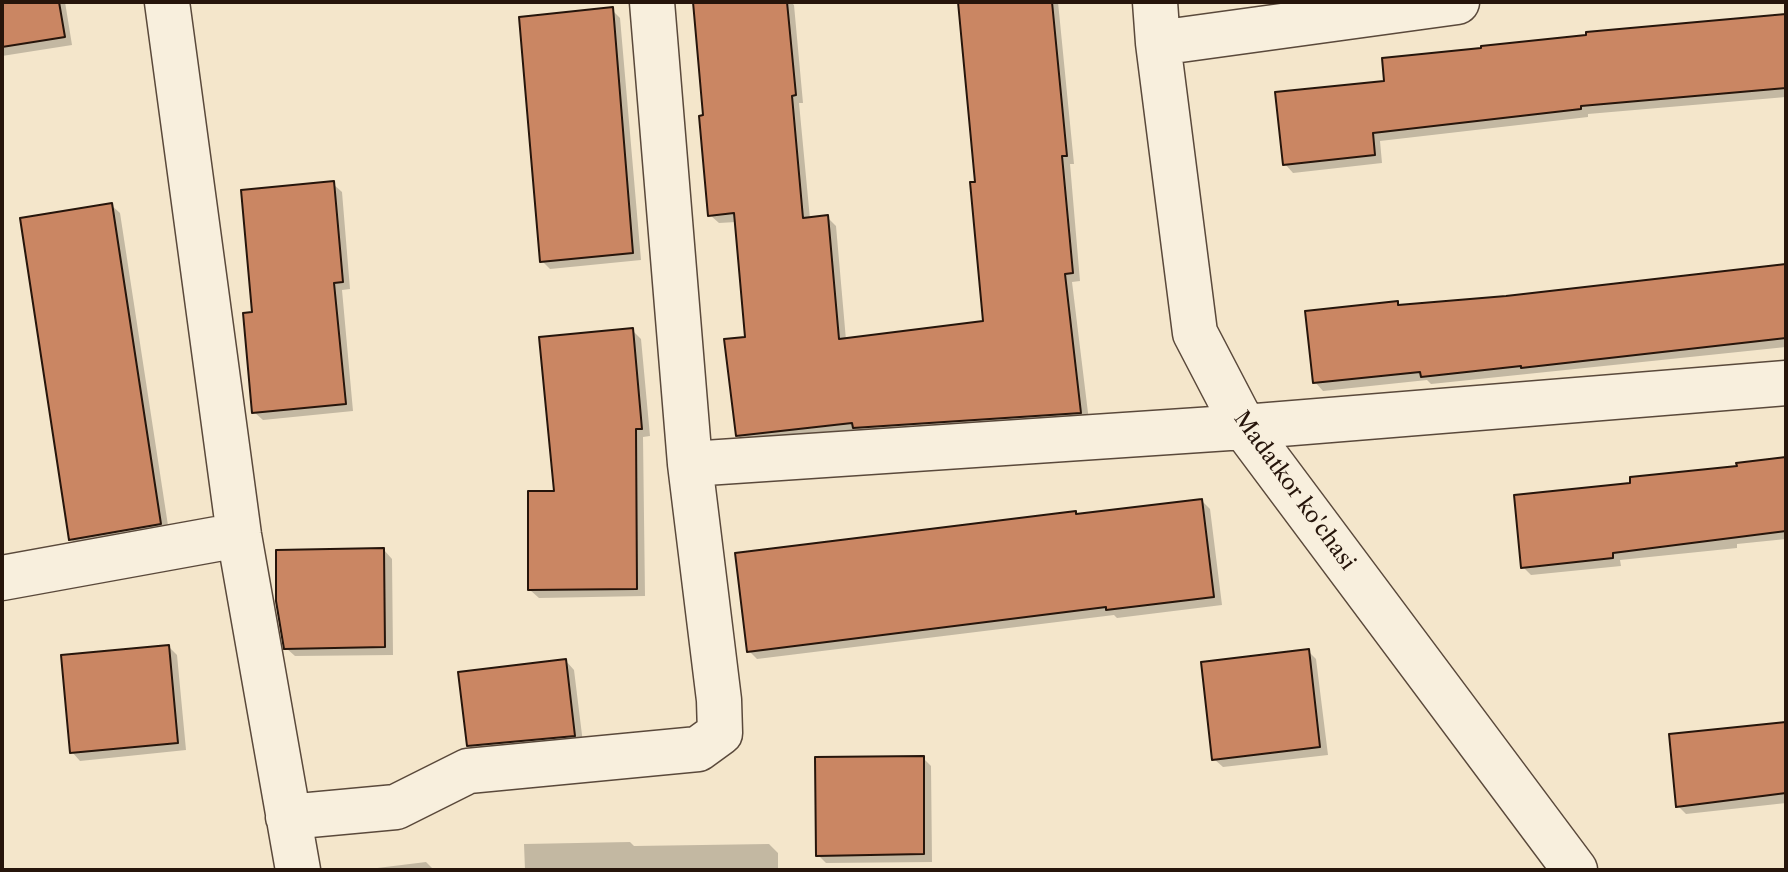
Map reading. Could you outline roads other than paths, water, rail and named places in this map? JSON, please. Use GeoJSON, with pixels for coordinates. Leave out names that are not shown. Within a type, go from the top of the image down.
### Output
{"type":"FeatureCollection","features":[{"type":"Feature","properties":{"kind":"street"},"geometry":{"type":"LineString","coordinates":[[167,2],[239,535],[298,870]]}},
{"type":"Feature","properties":{"kind":"street"},"geometry":{"type":"LineString","coordinates":[[288,817],[396,807],[468,771],[698,749],[720,733],[719,700],[690,464],[652,2]]}},
{"type":"Feature","properties":{"kind":"street"},"geometry":{"type":"LineString","coordinates":[[1156,23],[1457,2]]}},
{"type":"Feature","properties":{"kind":"street","name":"Madatkor ko'chasi"},"geometry":{"type":"LineString","coordinates":[[1156,23],[1195,333],[1244,427],[1575,870]]}},
{"type":"Feature","properties":{"kind":"street"},"geometry":{"type":"LineString","coordinates":[[690,464],[1244,427],[1786,383]]}},
{"type":"Feature","properties":{"kind":"street"},"geometry":{"type":"LineString","coordinates":[[2,578],[239,535]]}}]}
